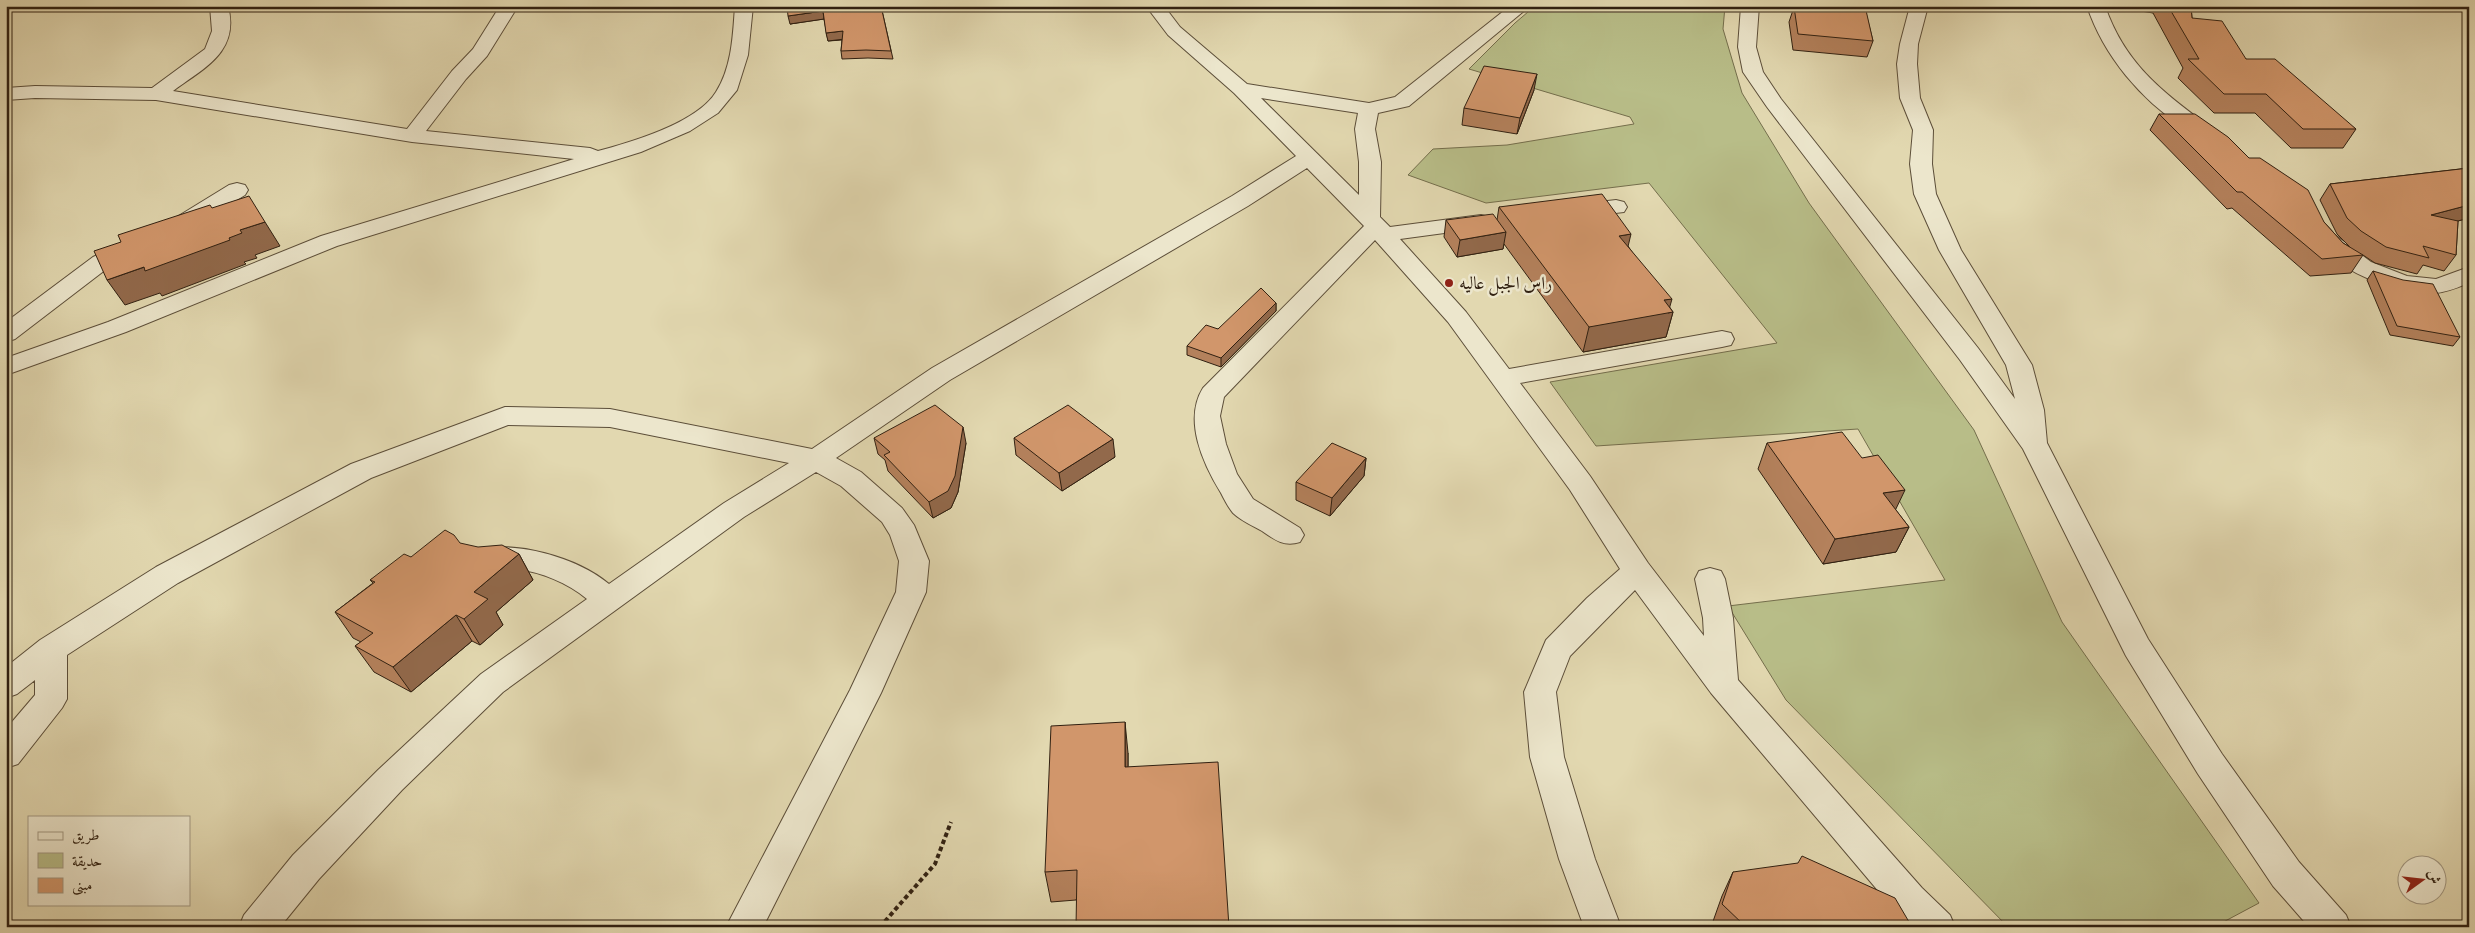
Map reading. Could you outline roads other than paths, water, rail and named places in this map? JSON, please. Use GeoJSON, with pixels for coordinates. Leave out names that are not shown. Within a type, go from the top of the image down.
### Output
{"type":"FeatureCollection","features":[{"type":"Feature","properties":{"kind":"street"},"geometry":{"type":"LineString","coordinates":[[156,94],[212,53],[218,44],[222,18],[219,6]]}},
{"type":"Feature","properties":{"kind":"street"},"geometry":{"type":"LineString","coordinates":[[412,136],[459,75],[480,52],[509,6]]}},
{"type":"Feature","properties":{"kind":"street"},"geometry":{"type":"LineString","coordinates":[[6,367],[117,327],[329,241],[604,156],[632,150],[656,139],[701,114],[721,99],[734,74],[744,6]]}},
{"type":"Feature","properties":{"kind":"street"},"geometry":{"type":"LineString","coordinates":[[1155,6],[1174,31],[1240,89],[1309,157],[1376,226],[1458,316],[1580,483],[1637,571],[1722,684],[1909,900],[1937,927]]}},
{"type":"Feature","properties":{"kind":"street"},"geometry":{"type":"LineString","coordinates":[[1240,89],[1369,109],[1402,102],[1521,6]]}},
{"type":"Feature","properties":{"kind":"street"},"geometry":{"type":"LineString","coordinates":[[1750,6],[1747,47],[1753,72],[1774,103],[1969,354],[2036,446],[2137,647],[2210,764],[2286,874],[2332,927]]}},
{"type":"Feature","properties":{"kind":"street"},"geometry":{"type":"LineString","coordinates":[[1919,6],[1909,44],[1907,64],[1910,98],[1924,130],[1921,164],[1925,194],[1950,250],[2019,364],[2031,410],[2036,446]]}},
{"type":"Feature","properties":{"kind":"street"},"geometry":{"type":"LineString","coordinates":[[2096,6],[2104,31],[2137,74],[2168,106],[2225,146]]}},
{"type":"Feature","properties":{"kind":"street"},"geometry":{"type":"LineString","coordinates":[[6,94],[35,92],[156,94],[412,136],[604,156]]}},
{"type":"Feature","properties":{"kind":"street"},"geometry":{"type":"LineString","coordinates":[[1369,109],[1365,130],[1376,226]]}},
{"type":"Feature","properties":{"kind":"street"},"geometry":{"type":"LineString","coordinates":[[257,927],[306,867],[390,780],[492,683],[734,510],[816,459],[941,374],[1240,201],[1309,157]]}},
{"type":"Feature","properties":{"kind":"street"},"geometry":{"type":"LineString","coordinates":[[6,334],[101,262],[154,235],[185,222],[237,190]]}},
{"type":"Feature","properties":{"kind":"street"},"geometry":{"type":"LineString","coordinates":[[1548,214],[1616,207]]}},
{"type":"Feature","properties":{"kind":"street"},"geometry":{"type":"LineString","coordinates":[[1290,535],[1243,506],[1224,475],[1212,444],[1207,416],[1212,394],[1376,226],[1500,220]]}},
{"type":"Feature","properties":{"kind":"street"},"geometry":{"type":"LineString","coordinates":[[2318,224],[2325,238],[2341,254],[2366,270],[2397,280],[2437,286],[2469,274]]}},
{"type":"Feature","properties":{"kind":"street"},"geometry":{"type":"LineString","coordinates":[[1504,378],[1722,339]]}},
{"type":"Feature","properties":{"kind":"street"},"geometry":{"type":"LineString","coordinates":[[6,686],[51,649],[167,575],[361,472],[505,416],[610,418],[816,459],[851,479],[892,515],[904,532],[914,561],[911,592],[865,693],[744,927]]}},
{"type":"Feature","properties":{"kind":"street"},"geometry":{"type":"LineString","coordinates":[[485,559],[517,558],[570,573],[588,583],[607,599]]}},
{"type":"Feature","properties":{"kind":"street"},"geometry":{"type":"LineString","coordinates":[[1603,927],[1577,859],[1547,757],[1540,692],[1557,649],[1598,606],[1637,571]]}},
{"type":"Feature","properties":{"kind":"street"},"geometry":{"type":"LineString","coordinates":[[1710,579],[1718,618],[1722,684]]}},
{"type":"Feature","properties":{"kind":"street"},"geometry":{"type":"LineString","coordinates":[[6,754],[51,699],[51,649]]}},
{"type":"Feature","properties":{"kind":"place","name":"راس الجبل عاليه"},"geometry":{"type":"Point","coordinates":[1449,283]}}]}
